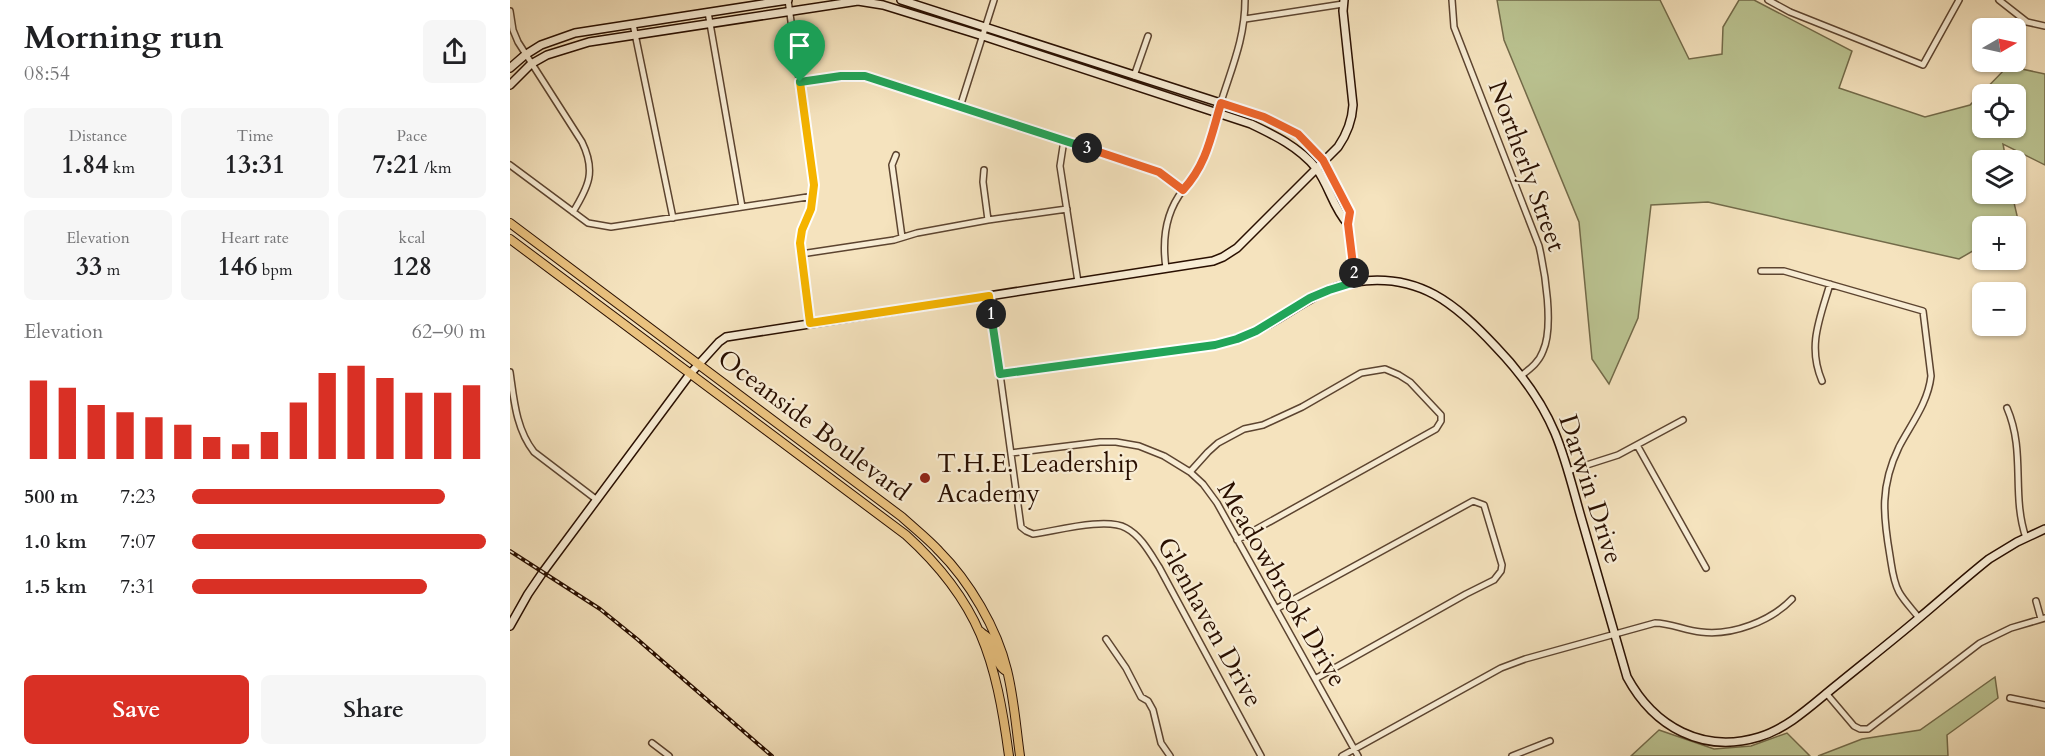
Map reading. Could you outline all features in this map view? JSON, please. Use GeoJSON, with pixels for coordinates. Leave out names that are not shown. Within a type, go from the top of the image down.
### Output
{"type":"FeatureCollection","features":[{"type":"Feature","properties":{"kind":"main road","name":"Oceanside Boulevard"},"geometry":{"type":"LineString","coordinates":[[510,223],[902,517],[940,551],[973,593],[997,640],[1007,671],[1020,756]]}},
{"type":"Feature","properties":{"kind":"main road","name":"Oceanside Boulevard"},"geometry":{"type":"LineString","coordinates":[[510,239],[906,535],[928,556],[960,596],[980,631],[995,671],[1010,756]]}},
{"type":"Feature","properties":{"kind":"main road"},"geometry":{"type":"LineString","coordinates":[[980,631],[990,640],[998,662],[1002,669],[1007,671]]}},
{"type":"Feature","properties":{"kind":"street"},"geometry":{"type":"LineString","coordinates":[[510,68],[541,45],[575,33],[788,0],[814,185],[811,209],[802,230],[801,254],[810,323]]}},
{"type":"Feature","properties":{"kind":"street"},"geometry":{"type":"LineString","coordinates":[[901,0],[920,3],[986,27],[1264,117],[1298,134],[1323,160],[1350,212],[1348,224],[1355,282]]}},
{"type":"Feature","properties":{"kind":"street"},"geometry":{"type":"LineString","coordinates":[[960,107],[994,0]]}},
{"type":"Feature","properties":{"kind":"street"},"geometry":{"type":"LineString","coordinates":[[1166,268],[1164,253],[1166,226],[1173,206],[1202,164],[1240,46],[1245,19],[1245,0]]}},
{"type":"Feature","properties":{"kind":"street","name":"Northerly Street"},"geometry":{"type":"LineString","coordinates":[[1452,0],[1454,27],[1539,246],[1544,268],[1548,311],[1546,344],[1533,366],[1522,375]]}},
{"type":"Feature","properties":{"kind":"street"},"geometry":{"type":"LineString","coordinates":[[1768,0],[1790,12],[1923,65],[1959,0]]}},
{"type":"Feature","properties":{"kind":"street"},"geometry":{"type":"LineString","coordinates":[[1999,0],[2027,22],[2045,26]]}},
{"type":"Feature","properties":{"kind":"street"},"geometry":{"type":"LineString","coordinates":[[510,85],[531,64],[547,55],[589,42],[858,1],[883,5],[1251,124],[1285,140],[1316,168],[1341,217],[1348,224]]}},
{"type":"Feature","properties":{"kind":"street"},"geometry":{"type":"LineString","coordinates":[[510,626],[528,594],[690,374],[726,337],[1213,261],[1237,248],[1338,147],[1346,136],[1352,118],[1353,105],[1344,2],[1245,19]]}},
{"type":"Feature","properties":{"kind":"street"},"geometry":{"type":"LineString","coordinates":[[510,11],[513,30],[525,55],[588,154],[590,176],[586,190],[573,212]]}},
{"type":"Feature","properties":{"kind":"street"},"geometry":{"type":"LineString","coordinates":[[708,12],[742,207]]}},
{"type":"Feature","properties":{"kind":"street"},"geometry":{"type":"LineString","coordinates":[[633,24],[673,218]]}},
{"type":"Feature","properties":{"kind":"street"},"geometry":{"type":"LineString","coordinates":[[1134,76],[1148,36]]}},
{"type":"Feature","properties":{"kind":"street"},"geometry":{"type":"LineString","coordinates":[[800,82],[841,76],[865,76],[1159,172],[1183,190]]}},
{"type":"Feature","properties":{"kind":"street"},"geometry":{"type":"LineString","coordinates":[[1064,140],[1060,166],[1078,282]]}},
{"type":"Feature","properties":{"kind":"street"},"geometry":{"type":"LineString","coordinates":[[896,155],[892,165],[902,237]]}},
{"type":"Feature","properties":{"kind":"street"},"geometry":{"type":"LineString","coordinates":[[510,165],[588,223],[611,227],[814,196]]}},
{"type":"Feature","properties":{"kind":"street"},"geometry":{"type":"LineString","coordinates":[[984,170],[983,182],[988,220]]}},
{"type":"Feature","properties":{"kind":"street"},"geometry":{"type":"LineString","coordinates":[[801,254],[894,240],[917,232],[1067,209]]}},
{"type":"Feature","properties":{"kind":"street"},"geometry":{"type":"LineString","coordinates":[[1761,271],[1784,271],[1923,311],[1931,376],[1930,385],[1922,406],[1891,464],[1884,494],[1894,579],[1900,593],[1919,618]]}},
{"type":"Feature","properties":{"kind":"street","name":"Darwin Drive"},"geometry":{"type":"LineString","coordinates":[[1000,374],[1215,345],[1256,331],[1310,298],[1355,282],[1402,283],[1432,292],[1457,308],[1522,375],[1555,433],[1627,677],[1643,702],[1669,726],[1691,736],[1716,742],[1738,742],[1761,737],[1790,722],[1989,559],[2045,529]]}},
{"type":"Feature","properties":{"kind":"street"},"geometry":{"type":"LineString","coordinates":[[1822,381],[1815,362],[1814,351],[1818,325],[1830,284]]}},
{"type":"Feature","properties":{"kind":"street","name":"Glenhaven Drive"},"geometry":{"type":"LineString","coordinates":[[989,296],[1020,523],[1026,531],[1033,534],[1100,524],[1119,525],[1128,529],[1142,541],[1159,567],[1261,756]]}},
{"type":"Feature","properties":{"kind":"street"},"geometry":{"type":"LineString","coordinates":[[1190,472],[1218,443],[1244,429],[1263,425],[1302,407],[1361,372],[1385,369],[1399,375],[1410,382],[1441,415],[1441,421],[1436,429],[1237,540]]}},
{"type":"Feature","properties":{"kind":"street"},"geometry":{"type":"LineString","coordinates":[[510,372],[518,423],[526,443],[534,452],[597,500]]}},
{"type":"Feature","properties":{"kind":"street"},"geometry":{"type":"LineString","coordinates":[[2007,408],[2018,445],[2019,511],[2026,538]]}},
{"type":"Feature","properties":{"kind":"street"},"geometry":{"type":"LineString","coordinates":[[1568,471],[1618,455],[1683,420]]}},
{"type":"Feature","properties":{"kind":"street","name":"Meadowbrook Drive"},"geometry":{"type":"LineString","coordinates":[[1011,453],[1116,442],[1140,446],[1164,456],[1190,472],[1203,484],[1217,503],[1358,756]]}},
{"type":"Feature","properties":{"kind":"street"},"geometry":{"type":"LineString","coordinates":[[1637,445],[1706,568]]}},
{"type":"Feature","properties":{"kind":"street"},"geometry":{"type":"LineString","coordinates":[[1275,609],[1473,501],[1484,505],[1502,565],[1501,571],[1494,580],[1315,679]]}},
{"type":"Feature","properties":{"kind":"street"},"geometry":{"type":"LineString","coordinates":[[1342,756],[1501,668],[1614,633],[1655,623],[1665,623],[1700,632],[1727,632],[1783,609],[1792,599]]}},
{"type":"Feature","properties":{"kind":"street"},"geometry":{"type":"LineString","coordinates":[[1826,693],[1854,726],[1868,729],[1980,643],[2012,628],[2043,619],[2037,601]]}},
{"type":"Feature","properties":{"kind":"street"},"geometry":{"type":"LineString","coordinates":[[1106,639],[1141,697],[1148,701],[1161,743],[1170,756]]}},
{"type":"Feature","properties":{"kind":"street"},"geometry":{"type":"LineString","coordinates":[[2010,698],[2045,705]]}},
{"type":"Feature","properties":{"kind":"street"},"geometry":{"type":"LineString","coordinates":[[1512,756],[1550,741]]}},
{"type":"Feature","properties":{"kind":"street"},"geometry":{"type":"LineString","coordinates":[[652,743],[669,756]]}},
{"type":"Feature","properties":{"kind":"green space"},"geometry":{"type":"Polygon","coordinates":[[[1497,0],[1660,0],[1689,59],[1722,54],[1723,27],[1739,0],[1754,0],[1852,51],[1839,88],[1925,117],[1972,103],[1972,138],[2026,138],[2026,84],[1990,84],[2002,72],[2026,72],[2026,70],[2045,74],[2045,165],[2026,156],[2026,150],[2015,150],[2003,144],[2004,150],[1972,150],[1972,204],[2014,204],[2017,216],[1972,216],[1972,251],[1959,259],[1708,202],[1651,205],[1638,318],[1609,384],[1592,359],[1579,222],[1504,40],[1497,0]]]}},
{"type":"Feature","properties":{"kind":"green space"},"geometry":{"type":"Polygon","coordinates":[[[1995,677],[1998,698],[1947,735],[1948,756],[1818,756],[1862,739],[1920,730],[1995,677]]]}},
{"type":"Feature","properties":{"kind":"green space"},"geometry":{"type":"Polygon","coordinates":[[[1659,730],[1714,749],[1751,746],[1787,733],[1810,756],[1631,756],[1659,730]]]}},
{"type":"Feature","properties":{"kind":"railway"},"geometry":{"type":"LineString","coordinates":[[510,551],[600,609],[772,756]]}},
{"type":"Feature","properties":{"kind":"place","name":"T.H.E. Leadership Academy"},"geometry":{"type":"Point","coordinates":[925,478]}},
{"type":"Feature","properties":{"kind":"route"},"geometry":{"type":"LineString","coordinates":[[841,76],[865,76],[1159,172],[1183,190],[1202,164],[1221,103],[1264,117],[1298,134],[1323,160],[1350,212],[1348,224],[1355,282],[1310,298],[1256,331],[1215,345],[1000,374],[989,296],[810,323],[800,243],[802,230],[811,209],[814,185],[800,82],[841,76]]}}]}
